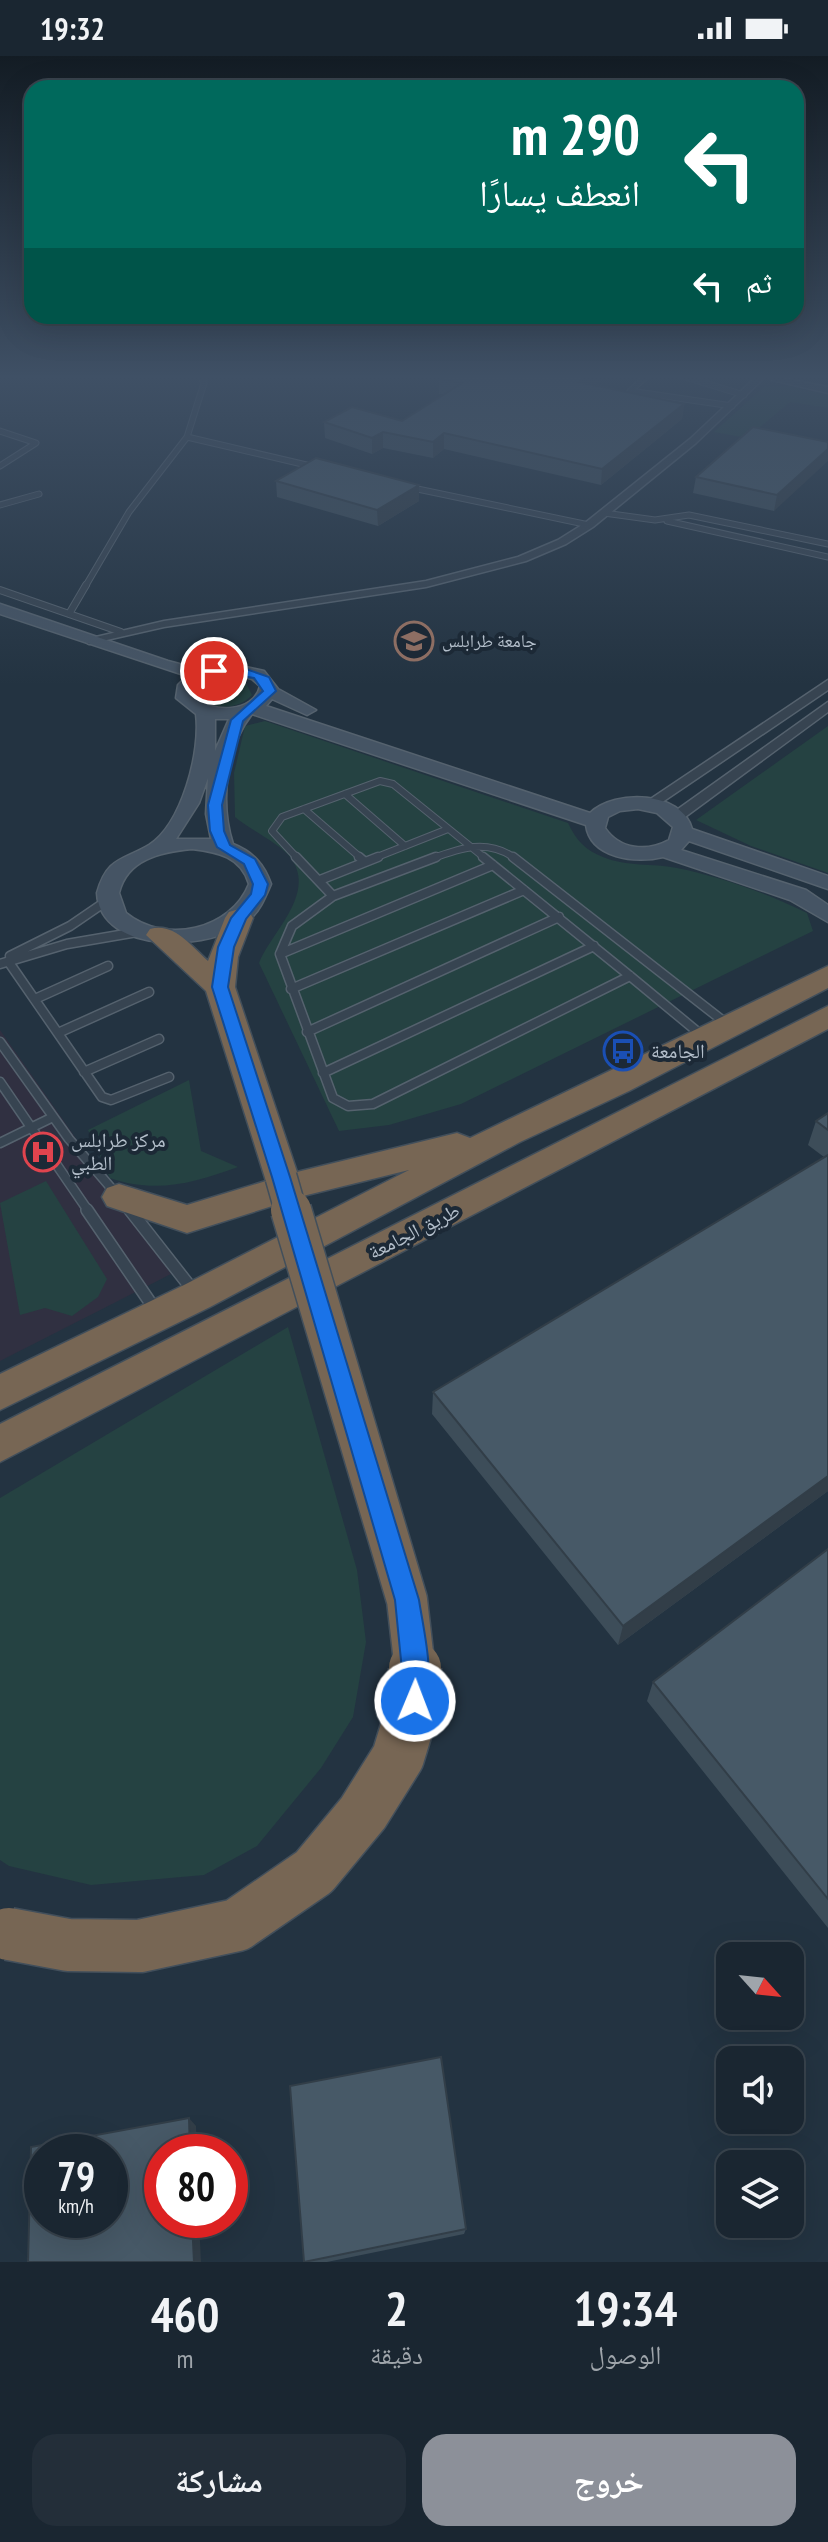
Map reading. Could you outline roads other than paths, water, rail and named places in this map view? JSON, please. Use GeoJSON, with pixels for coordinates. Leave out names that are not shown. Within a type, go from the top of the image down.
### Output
{"type":"FeatureCollection","features":[{"type":"Feature","properties":{"kind":"highway"},"geometry":{"type":"LineString","coordinates":[[4,1932],[68,1945],[140,1946],[237,1925],[314,1872],[363,1813],[398,1757],[415,1701],[415,1659],[407,1600],[281,1177],[220,987],[223,957],[239,918]]}},
{"type":"Feature","properties":{"kind":"highway"},"geometry":{"type":"LineString","coordinates":[[151,933],[220,987]]}},
{"type":"Feature","properties":{"kind":"highway"},"geometry":{"type":"LineString","coordinates":[[0,1393],[197,1296],[508,1133],[719,1033],[828,976]]}},
{"type":"Feature","properties":{"kind":"highway","name":"طريق الجامعة"},"geometry":{"type":"LineString","coordinates":[[14,1437],[828,1016]]}},
{"type":"Feature","properties":{"kind":"highway"},"geometry":{"type":"LineString","coordinates":[[119,1197],[187,1219],[307,1182],[508,1133]]}},
{"type":"Feature","properties":{"kind":"highway"},"geometry":{"type":"LineString","coordinates":[[0,1460],[14,1437]]}},
{"type":"Feature","properties":{"kind":"street"},"geometry":{"type":"LineString","coordinates":[[89,640],[480,572],[562,542],[589,525],[645,479]]}},
{"type":"Feature","properties":{"kind":"street"},"geometry":{"type":"LineString","coordinates":[[0,609],[203,675]]}},
{"type":"Feature","properties":{"kind":"street"},"geometry":{"type":"LineString","coordinates":[[0,620],[140,668],[185,689]]}},
{"type":"Feature","properties":{"kind":"street"},"geometry":{"type":"LineString","coordinates":[[185,689],[203,675],[226,670],[248,672],[265,680],[269,691],[317,714],[601,815]]}},
{"type":"Feature","properties":{"kind":"street"},"geometry":{"type":"LineString","coordinates":[[650,804],[828,684]]}},
{"type":"Feature","properties":{"kind":"street"},"geometry":{"type":"LineString","coordinates":[[185,689],[187,702],[205,711],[247,709],[281,715],[601,815],[626,803],[650,804],[680,825],[828,883]]}},
{"type":"Feature","properties":{"kind":"street"},"geometry":{"type":"LineString","coordinates":[[224,847],[217,831],[215,805],[231,733],[247,709],[269,691]]}},
{"type":"Feature","properties":{"kind":"street"},"geometry":{"type":"LineString","coordinates":[[601,815],[598,836],[615,848],[640,854],[665,851],[678,843],[680,825],[828,706]]}},
{"type":"Feature","properties":{"kind":"street"},"geometry":{"type":"LineString","coordinates":[[157,848],[175,831],[190,802],[210,734],[205,711]]}},
{"type":"Feature","properties":{"kind":"street"},"geometry":{"type":"LineString","coordinates":[[192,843],[224,847],[250,862],[260,884],[251,907],[239,918],[202,933],[151,933],[125,923],[113,913],[108,900],[114,876],[132,860],[157,848],[192,843]]}},
{"type":"Feature","properties":{"kind":"street"},"geometry":{"type":"LineString","coordinates":[[665,851],[798,895],[828,915]]}},
{"type":"Feature","properties":{"kind":"lane"},"geometry":{"type":"LineString","coordinates":[[69,614],[129,512],[155,479]]}},
{"type":"Feature","properties":{"kind":"lane"},"geometry":{"type":"LineString","coordinates":[[402,486],[589,525]]}},
{"type":"Feature","properties":{"kind":"lane"},"geometry":{"type":"LineString","coordinates":[[0,505],[39,494]]}},
{"type":"Feature","properties":{"kind":"lane"},"geometry":{"type":"LineString","coordinates":[[604,513],[664,520],[828,557]]}},
{"type":"Feature","properties":{"kind":"lane"},"geometry":{"type":"LineString","coordinates":[[664,520],[699,517],[828,544]]}},
{"type":"Feature","properties":{"kind":"lane"},"geometry":{"type":"LineString","coordinates":[[0,590],[121,632]]}},
{"type":"Feature","properties":{"kind":"lane"},"geometry":{"type":"LineString","coordinates":[[333,896],[272,831],[274,824],[282,817],[380,781],[393,784],[631,976],[719,1033]]}},
{"type":"Feature","properties":{"kind":"lane"},"geometry":{"type":"LineString","coordinates":[[345,794],[405,846]]}},
{"type":"Feature","properties":{"kind":"lane"},"geometry":{"type":"LineString","coordinates":[[304,809],[365,862]]}},
{"type":"Feature","properties":{"kind":"lane"},"geometry":{"type":"LineString","coordinates":[[320,880],[448,829]]}},
{"type":"Feature","properties":{"kind":"lane"},"geometry":{"type":"LineString","coordinates":[[631,976],[373,1104],[348,1106],[333,1098],[291,989],[280,954],[281,940],[293,922],[333,896],[468,845],[504,850],[719,1033]]}},
{"type":"Feature","properties":{"kind":"lane"},"geometry":{"type":"LineString","coordinates":[[280,954],[493,865]]}},
{"type":"Feature","properties":{"kind":"lane"},"geometry":{"type":"LineString","coordinates":[[291,989],[524,890]]}},
{"type":"Feature","properties":{"kind":"lane"},"geometry":{"type":"LineString","coordinates":[[3,962],[70,926],[108,900]]}},
{"type":"Feature","properties":{"kind":"lane"},"geometry":{"type":"LineString","coordinates":[[307,1032],[559,917]]}},
{"type":"Feature","properties":{"kind":"lane"},"geometry":{"type":"LineString","coordinates":[[3,962],[67,944],[151,933]]}},
{"type":"Feature","properties":{"kind":"lane"},"geometry":{"type":"LineString","coordinates":[[323,1073],[594,946]]}},
{"type":"Feature","properties":{"kind":"lane"},"geometry":{"type":"LineString","coordinates":[[3,962],[35,999],[102,1097],[111,1100],[169,1077]]}},
{"type":"Feature","properties":{"kind":"lane"},"geometry":{"type":"LineString","coordinates":[[35,999],[108,966]]}},
{"type":"Feature","properties":{"kind":"lane"},"geometry":{"type":"LineString","coordinates":[[58,1033],[149,992]]}},
{"type":"Feature","properties":{"kind":"lane"},"geometry":{"type":"LineString","coordinates":[[84,1072],[159,1039]]}},
{"type":"Feature","properties":{"kind":"lane"},"geometry":{"type":"LineString","coordinates":[[0,1042],[53,1117],[197,1296]]}},
{"type":"Feature","properties":{"kind":"lane"},"geometry":{"type":"LineString","coordinates":[[0,1082],[158,1313]]}},
{"type":"Feature","properties":{"kind":"lane"},"geometry":{"type":"LineString","coordinates":[[0,1143],[53,1117]]}},
{"type":"Feature","properties":{"kind":"place","name":"جامعة طرابلس"},"geometry":{"type":"Point","coordinates":[414,641]}},
{"type":"Feature","properties":{"kind":"place","name":"الجامعة"},"geometry":{"type":"Point","coordinates":[623,1051]}},
{"type":"Feature","properties":{"kind":"place","name":"مركز طرابلس الطبي"},"geometry":{"type":"Point","coordinates":[43,1152]}}]}
